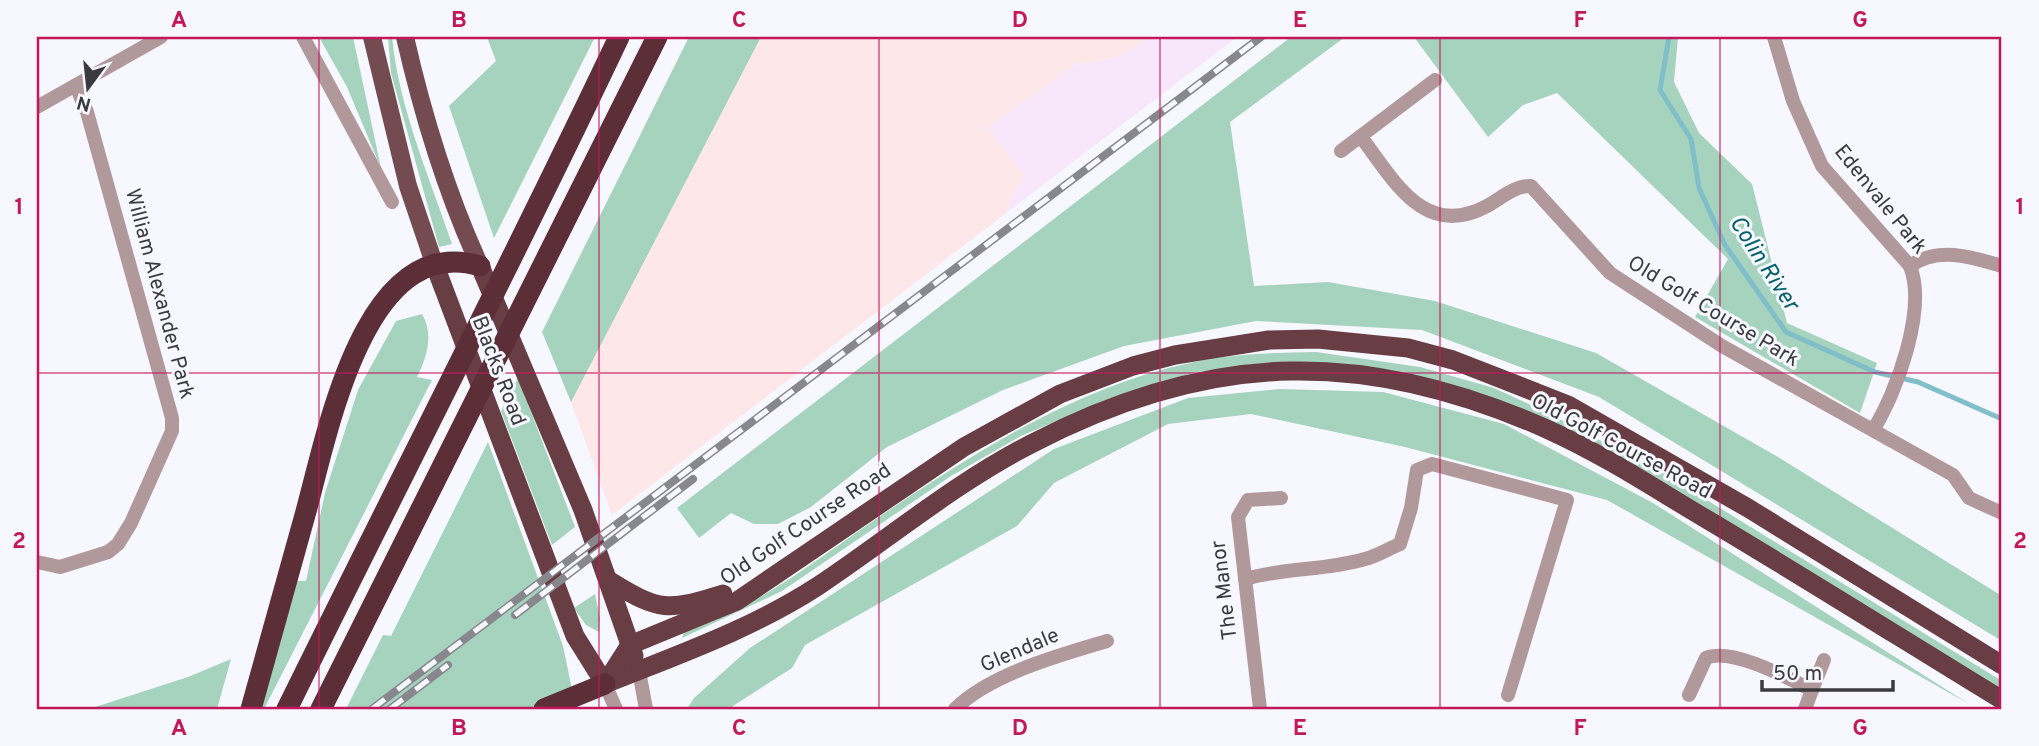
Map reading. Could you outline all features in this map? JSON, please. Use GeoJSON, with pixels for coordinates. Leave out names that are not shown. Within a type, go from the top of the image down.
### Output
{"type":"FeatureCollection","features":[{"type":"Feature","properties":{"kind":"highway"},"geometry":{"type":"LineString","coordinates":[[287,709],[446,386],[540,203],[618,37]]}},
{"type":"Feature","properties":{"kind":"highway"},"geometry":{"type":"LineString","coordinates":[[321,709],[657,37]]}},
{"type":"Feature","properties":{"kind":"highway"},"geometry":{"type":"LineString","coordinates":[[251,709],[331,420],[354,353],[367,327],[395,290],[412,275],[434,263],[460,260],[481,266]]}},
{"type":"Feature","properties":{"kind":"highway","name":"Blacks Road"},"geometry":{"type":"LineString","coordinates":[[434,263],[570,621],[605,684]]}},
{"type":"Feature","properties":{"kind":"highway","name":"Blacks Road"},"geometry":{"type":"LineString","coordinates":[[481,266],[583,510],[639,671]]}},
{"type":"Feature","properties":{"kind":"highway","name":"Old Golf Course Road"},"geometry":{"type":"LineString","coordinates":[[630,645],[737,601],[964,447],[1036,407],[1091,381],[1133,366],[1221,345],[1318,338],[1366,342],[1453,360],[1568,404],[1736,501],[2002,665]]}},
{"type":"Feature","properties":{"kind":"highway","name":"Old Golf Course Road"},"geometry":{"type":"LineString","coordinates":[[605,684],[753,624],[795,600],[985,470],[1079,420],[1187,382],[1271,371],[1316,370],[1403,380],[1499,409],[1554,432],[1719,526],[2002,700]]}},
{"type":"Feature","properties":{"kind":"highway"},"geometry":{"type":"LineString","coordinates":[[608,578],[648,603],[670,607],[735,591],[795,563]]}},
{"type":"Feature","properties":{"kind":"highway"},"geometry":{"type":"LineString","coordinates":[[553,708],[605,684],[630,645]]}},
{"type":"Feature","properties":{"kind":"main road","name":"Blacks Road"},"geometry":{"type":"LineString","coordinates":[[372,37],[408,186],[434,263]]}},
{"type":"Feature","properties":{"kind":"main road","name":"Blacks Road"},"geometry":{"type":"LineString","coordinates":[[405,37],[431,141],[460,221],[481,266]]}},
{"type":"Feature","properties":{"kind":"street"},"geometry":{"type":"LineString","coordinates":[[37,107],[161,37]]}},
{"type":"Feature","properties":{"kind":"street"},"geometry":{"type":"LineString","coordinates":[[303,37],[392,202]]}},
{"type":"Feature","properties":{"kind":"street","name":"Edenvale Park"},"geometry":{"type":"LineString","coordinates":[[1774,37],[1793,101],[1822,166],[1910,266],[1914,276],[1916,306],[1904,353],[1890,401],[1873,430]]}},
{"type":"Feature","properties":{"kind":"street"},"geometry":{"type":"LineString","coordinates":[[1341,151],[1435,80]]}},
{"type":"Feature","properties":{"kind":"street","name":"William Alexander Park"},"geometry":{"type":"LineString","coordinates":[[37,562],[60,567],[108,552],[118,544],[142,501],[172,431],[172,418],[87,112],[76,86]]}},
{"type":"Feature","properties":{"kind":"street","name":"Old Golf Course Park"},"geometry":{"type":"LineString","coordinates":[[1361,137],[1402,191],[1412,201],[1438,215],[1462,217],[1517,188],[1531,186],[1610,274],[1625,285],[1722,346],[1953,475],[1969,498],[2002,513]]}},
{"type":"Feature","properties":{"kind":"street"},"geometry":{"type":"LineString","coordinates":[[1910,266],[1931,256],[1952,254],[2002,266]]}},
{"type":"Feature","properties":{"kind":"street"},"geometry":{"type":"LineString","coordinates":[[1245,579],[1276,570],[1324,567],[1366,559],[1400,544],[1411,508],[1417,470],[1432,464],[1567,500],[1508,695]]}},
{"type":"Feature","properties":{"kind":"street","name":"The Manor"},"geometry":{"type":"LineString","coordinates":[[1260,709],[1238,517],[1248,500],[1281,498]]}},
{"type":"Feature","properties":{"kind":"street","name":"Glendale"},"geometry":{"type":"LineString","coordinates":[[955,709],[964,701],[1012,674],[1107,641]]}},
{"type":"Feature","properties":{"kind":"street"},"geometry":{"type":"LineString","coordinates":[[1689,695],[1706,658],[1716,654],[1757,665],[1812,690]]}},
{"type":"Feature","properties":{"kind":"street"},"geometry":{"type":"LineString","coordinates":[[1805,709],[1824,660]]}},
{"type":"Feature","properties":{"kind":"street","name":"Blacks Road"},"geometry":{"type":"LineString","coordinates":[[639,671],[646,709]]}},
{"type":"Feature","properties":{"kind":"street","name":"Blacks Road"},"geometry":{"type":"LineString","coordinates":[[605,684],[616,709]]}},
{"type":"Feature","properties":{"kind":"shaded area"},"geometry":{"type":"Polygon","coordinates":[[[761,37],[1151,37],[1118,57],[1075,65],[989,128],[1024,175],[1005,214],[612,515],[571,402],[761,37]]]}},
{"type":"Feature","properties":{"kind":"shaded area"},"geometry":{"type":"Polygon","coordinates":[[[1151,37],[1237,37],[1005,214],[1024,175],[988,128],[1075,65],[1118,57],[1151,37]]]}},
{"type":"Feature","properties":{"kind":"green space"},"geometry":{"type":"Polygon","coordinates":[[[319,37],[353,37],[381,168],[347,87],[319,37]]]}},
{"type":"Feature","properties":{"kind":"green space"},"geometry":{"type":"Polygon","coordinates":[[[388,37],[392,37],[408,116],[452,244],[439,247],[391,73],[388,37]]]}},
{"type":"Feature","properties":{"kind":"green space"},"geometry":{"type":"Polygon","coordinates":[[[487,37],[595,37],[494,238],[449,106],[496,61],[487,37]]]}},
{"type":"Feature","properties":{"kind":"green space"},"geometry":{"type":"Polygon","coordinates":[[[689,37],[761,37],[571,402],[542,332],[689,37]]]}},
{"type":"Feature","properties":{"kind":"green space"},"geometry":{"type":"Polygon","coordinates":[[[1291,37],[1345,37],[1230,122],[1254,286],[1328,282],[1435,301],[1596,353],[1778,457],[2002,596],[2002,641],[1599,397],[1422,330],[1256,321],[1124,346],[1003,390],[887,447],[811,507],[778,524],[754,524],[731,513],[699,538],[677,508],[1291,37]]]}},
{"type":"Feature","properties":{"kind":"green space"},"geometry":{"type":"Polygon","coordinates":[[[1414,37],[1678,37],[1674,82],[1699,133],[1752,184],[1787,323],[1877,363],[1860,413],[1695,317],[1728,259],[1557,93],[1523,105],[1488,137],[1414,37]]]}},
{"type":"Feature","properties":{"kind":"green space"},"geometry":{"type":"Polygon","coordinates":[[[422,314],[428,329],[428,346],[417,377],[432,380],[264,709],[261,709],[296,581],[306,581],[325,493],[358,390],[396,321],[422,314]]]}},
{"type":"Feature","properties":{"kind":"green space"},"geometry":{"type":"Polygon","coordinates":[[[1316,352],[1420,367],[1494,388],[1542,410],[1666,475],[2002,681],[2002,694],[1574,437],[1305,363],[1254,364],[1192,373],[1116,396],[1021,436],[951,476],[782,591],[682,638],[684,632],[736,610],[785,582],[917,492],[995,443],[1075,401],[1160,370],[1205,360],[1316,352]]]}},
{"type":"Feature","properties":{"kind":"green space"},"geometry":{"type":"Polygon","coordinates":[[[518,378],[575,527],[552,545],[501,411],[518,378]]]}},
{"type":"Feature","properties":{"kind":"green space"},"geometry":{"type":"Polygon","coordinates":[[[1279,389],[1383,392],[1504,424],[1653,503],[1969,704],[1607,500],[1405,447],[1251,414],[1168,424],[1054,483],[1017,526],[805,645],[792,668],[732,709],[687,709],[694,698],[750,648],[1054,449],[1188,398],[1279,389]]]}},
{"type":"Feature","properties":{"kind":"green space"},"geometry":{"type":"Polygon","coordinates":[[[488,442],[563,646],[576,709],[346,709],[383,635],[391,636],[488,442]]]}},
{"type":"Feature","properties":{"kind":"green space"},"geometry":{"type":"Polygon","coordinates":[[[595,594],[600,618],[599,632],[586,625],[574,608],[595,594]]]}},
{"type":"Feature","properties":{"kind":"green space"},"geometry":{"type":"Polygon","coordinates":[[[231,659],[217,709],[89,709],[188,677],[231,659]]]}},
{"type":"Feature","properties":{"kind":"waterway","name":"Colin River"},"geometry":{"type":"LineString","coordinates":[[1669,37],[1660,90],[1691,139],[1699,188],[1725,245],[1786,332],[1875,372],[1918,382],[2002,419]]}},
{"type":"Feature","properties":{"kind":"railway"},"geometry":{"type":"LineString","coordinates":[[372,709],[1261,37]]}},
{"type":"Feature","properties":{"kind":"railway"},"geometry":{"type":"LineString","coordinates":[[515,615],[693,479]]}},
{"type":"Feature","properties":{"kind":"railway"},"geometry":{"type":"LineString","coordinates":[[390,709],[448,665]]}}]}
